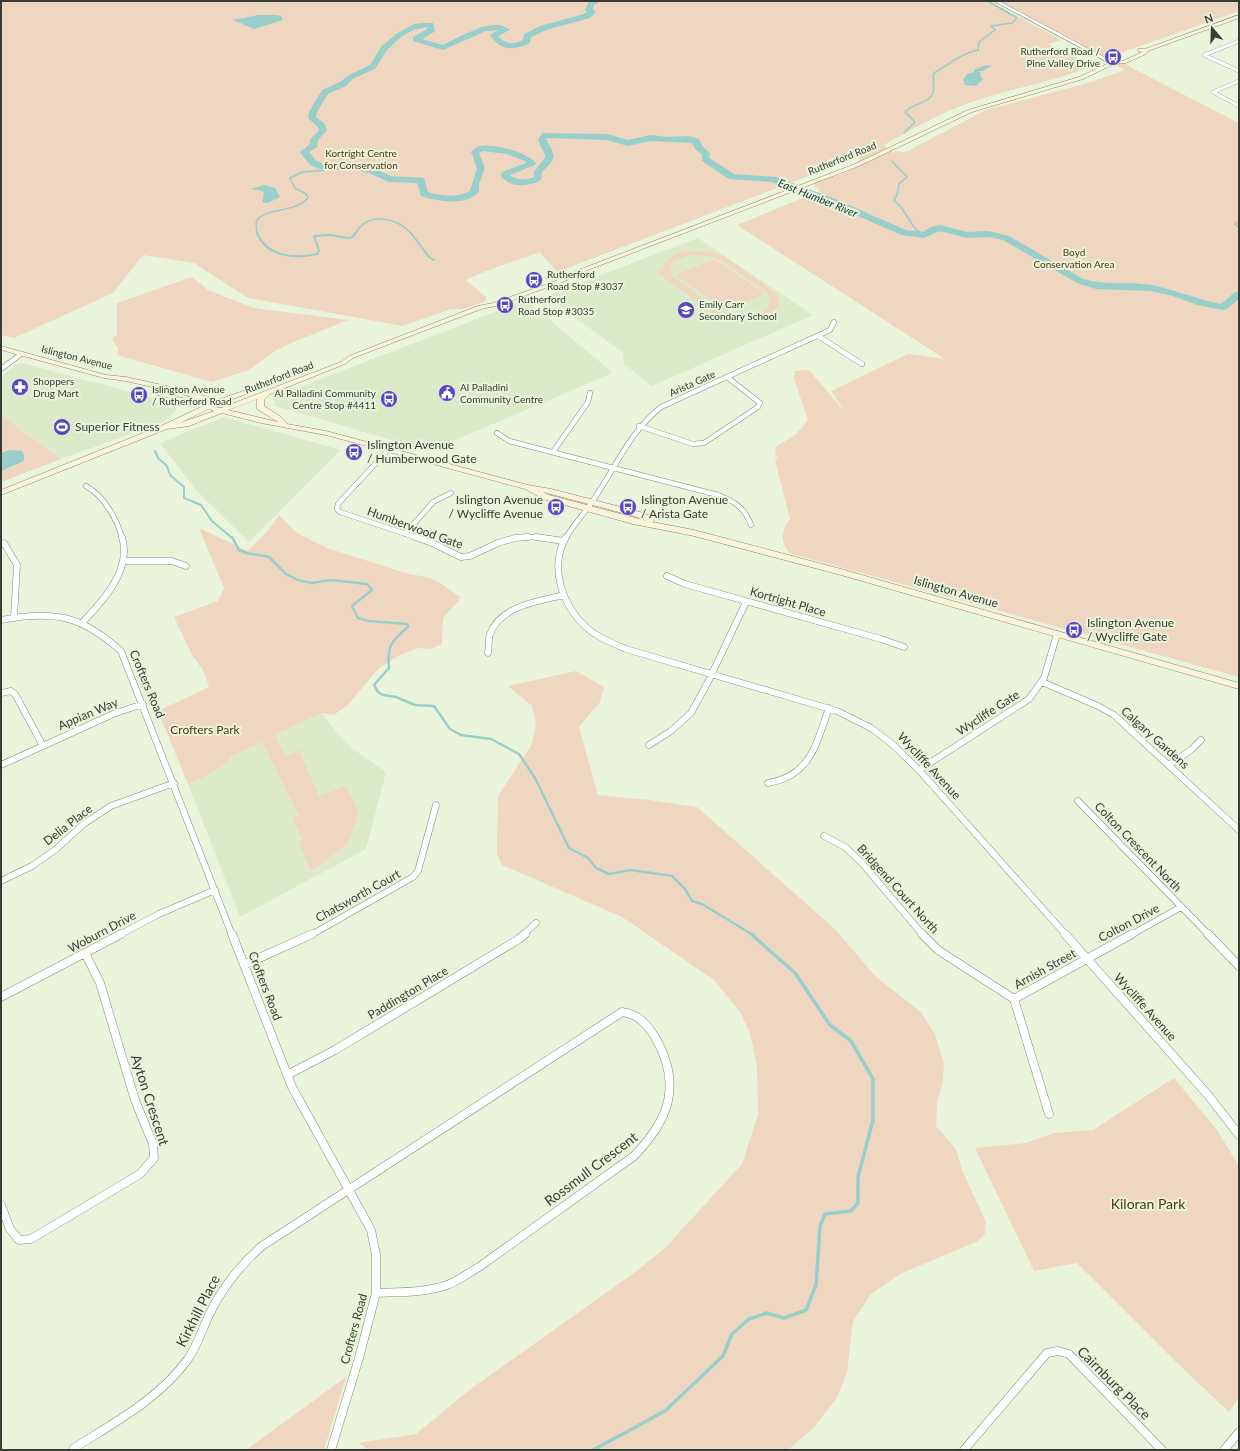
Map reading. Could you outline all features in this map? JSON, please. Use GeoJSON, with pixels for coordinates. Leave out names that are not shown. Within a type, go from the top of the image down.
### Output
{"type":"FeatureCollection","features":[{"type":"Feature","properties":{"kind":"main road","name":"Rutherford Road"},"geometry":{"type":"LineString","coordinates":[[1,493],[166,427],[210,407],[231,406],[343,363],[351,357],[480,307],[487,301],[559,276],[578,272],[775,195],[857,165],[970,112],[1081,78],[1113,63],[1124,62],[1138,56],[1146,50],[1239,16]]}},
{"type":"Feature","properties":{"kind":"main road","name":"Islington Avenue"},"geometry":{"type":"LineString","coordinates":[[1,348],[106,377],[126,379],[180,391],[262,421],[326,433],[528,487],[551,491],[637,514],[664,526]]}},
{"type":"Feature","properties":{"kind":"main road","name":"Rutherford Road"},"geometry":{"type":"LineString","coordinates":[[166,427],[186,424],[221,407],[338,358],[351,357]]}},
{"type":"Feature","properties":{"kind":"main road","name":"Islington Avenue"},"geometry":{"type":"LineString","coordinates":[[148,385],[156,393]]}},
{"type":"Feature","properties":{"kind":"main road"},"geometry":{"type":"LineString","coordinates":[[270,391],[261,398],[260,406],[266,412],[279,418],[282,424]]}},
{"type":"Feature","properties":{"kind":"main road"},"geometry":{"type":"LineString","coordinates":[[156,393],[210,407]]}},
{"type":"Feature","properties":{"kind":"main road"},"geometry":{"type":"LineString","coordinates":[[156,393],[159,396],[179,402],[185,410],[178,419],[156,431]]}},
{"type":"Feature","properties":{"kind":"main road","name":"Islington Avenue"},"geometry":{"type":"LineString","coordinates":[[231,406],[266,417],[282,424]]}},
{"type":"Feature","properties":{"kind":"main road","name":"Islington Avenue"},"geometry":{"type":"LineString","coordinates":[[528,487],[546,497],[633,521],[664,526],[841,572],[1239,686]]}},
{"type":"Feature","properties":{"kind":"street"},"geometry":{"type":"LineString","coordinates":[[996,1],[1113,63]]}},
{"type":"Feature","properties":{"kind":"street"},"geometry":{"type":"LineString","coordinates":[[1239,41],[1204,55],[1239,71]]}},
{"type":"Feature","properties":{"kind":"street"},"geometry":{"type":"LineString","coordinates":[[1239,81],[1213,92],[1239,106]]}},
{"type":"Feature","properties":{"kind":"street","name":"Arista Gate"},"geometry":{"type":"LineString","coordinates":[[586,508],[592,502],[639,426],[661,407],[818,336],[830,330],[834,322]]}},
{"type":"Feature","properties":{"kind":"street"},"geometry":{"type":"LineString","coordinates":[[818,336],[862,364]]}},
{"type":"Feature","properties":{"kind":"street"},"geometry":{"type":"LineString","coordinates":[[1,369],[21,354]]}},
{"type":"Feature","properties":{"kind":"street"},"geometry":{"type":"LineString","coordinates":[[639,426],[693,444],[704,443],[758,407],[760,403],[727,378]]}},
{"type":"Feature","properties":{"kind":"street"},"geometry":{"type":"LineString","coordinates":[[553,452],[588,402],[590,393]]}},
{"type":"Feature","properties":{"kind":"street"},"geometry":{"type":"LineString","coordinates":[[497,433],[510,441],[726,498],[741,506],[748,514],[751,525]]}},
{"type":"Feature","properties":{"kind":"street","name":"Humberwood Gate"},"geometry":{"type":"LineString","coordinates":[[388,450],[338,504],[337,509],[340,512],[432,543],[461,557],[470,556],[498,543],[515,538],[534,537],[564,541]]}},
{"type":"Feature","properties":{"kind":"street"},"geometry":{"type":"LineString","coordinates":[[82,624],[116,581],[123,561],[124,540],[114,516],[94,489],[86,486]]}},
{"type":"Feature","properties":{"kind":"street"},"geometry":{"type":"LineString","coordinates":[[405,534],[433,502],[451,493]]}},
{"type":"Feature","properties":{"kind":"street","name":"Wycliffe Avenue"},"geometry":{"type":"LineString","coordinates":[[586,508],[564,541],[558,565],[560,583],[564,595],[571,608],[586,626],[603,638],[626,649],[829,708],[855,718],[874,729],[919,770],[1208,1095],[1239,1135]]}},
{"type":"Feature","properties":{"kind":"street"},"geometry":{"type":"LineString","coordinates":[[1,544],[4,543],[17,565],[14,618]]}},
{"type":"Feature","properties":{"kind":"street"},"geometry":{"type":"LineString","coordinates":[[123,561],[172,561],[186,566]]}},
{"type":"Feature","properties":{"kind":"street","name":"Kortright Place"},"geometry":{"type":"LineString","coordinates":[[667,576],[685,584],[881,639],[904,647]]}},
{"type":"Feature","properties":{"kind":"street"},"geometry":{"type":"LineString","coordinates":[[488,653],[490,634],[498,621],[516,609],[564,595]]}},
{"type":"Feature","properties":{"kind":"street"},"geometry":{"type":"LineString","coordinates":[[649,745],[671,731],[691,713],[746,602]]}},
{"type":"Feature","properties":{"kind":"street","name":"Crofters Road"},"geometry":{"type":"LineString","coordinates":[[1,620],[14,618],[63,618],[82,624],[106,637],[121,651],[174,783],[287,1075],[305,1111],[371,1230],[378,1270],[376,1293],[359,1358],[331,1450]]}},
{"type":"Feature","properties":{"kind":"street","name":"Wycliffe Gate"},"geometry":{"type":"LineString","coordinates":[[919,770],[1026,702],[1042,682],[1057,634]]}},
{"type":"Feature","properties":{"kind":"street","name":"Calgary Gardens"},"geometry":{"type":"LineString","coordinates":[[1042,682],[1098,706],[1114,715],[1239,830]]}},
{"type":"Feature","properties":{"kind":"street"},"geometry":{"type":"LineString","coordinates":[[1,693],[11,691],[15,694],[43,746]]}},
{"type":"Feature","properties":{"kind":"street","name":"Appian Way"},"geometry":{"type":"LineString","coordinates":[[1,765],[113,714],[143,704]]}},
{"type":"Feature","properties":{"kind":"street"},"geometry":{"type":"LineString","coordinates":[[768,784],[787,778],[805,763],[811,753],[829,708]]}},
{"type":"Feature","properties":{"kind":"street"},"geometry":{"type":"LineString","coordinates":[[1169,765],[1192,749],[1201,740]]}},
{"type":"Feature","properties":{"kind":"street","name":"Delia Place"},"geometry":{"type":"LineString","coordinates":[[1,881],[32,866],[55,850],[85,823],[111,806],[174,783]]}},
{"type":"Feature","properties":{"kind":"street","name":"Colton Crescent North"},"geometry":{"type":"LineString","coordinates":[[1078,801],[1239,966]]}},
{"type":"Feature","properties":{"kind":"street","name":"Chatsworth Court"},"geometry":{"type":"LineString","coordinates":[[244,965],[305,938],[413,877],[418,872],[436,805]]}},
{"type":"Feature","properties":{"kind":"street","name":"Bridgend Court North"},"geometry":{"type":"LineString","coordinates":[[824,836],[845,847],[862,863],[916,927],[938,950],[1014,999]]}},
{"type":"Feature","properties":{"kind":"street","name":"Woburn Drive"},"geometry":{"type":"LineString","coordinates":[[1,997],[170,909],[215,890]]}},
{"type":"Feature","properties":{"kind":"street","name":"Colton Drive"},"geometry":{"type":"LineString","coordinates":[[1086,959],[1181,907]]}},
{"type":"Feature","properties":{"kind":"street","name":"Paddington Place"},"geometry":{"type":"LineString","coordinates":[[287,1075],[335,1050],[519,939],[536,923]]}},
{"type":"Feature","properties":{"kind":"street","name":"Ayton Crescent"},"geometry":{"type":"LineString","coordinates":[[1,1205],[10,1230],[19,1240],[31,1239],[140,1174],[154,1158],[153,1144],[135,1100],[100,983],[85,953]]}},
{"type":"Feature","properties":{"kind":"street","name":"Arnish Street"},"geometry":{"type":"LineString","coordinates":[[1014,999],[1086,959]]}},
{"type":"Feature","properties":{"kind":"street"},"geometry":{"type":"LineString","coordinates":[[1014,999],[1049,1114]]}},
{"type":"Feature","properties":{"kind":"street","name":"Rossmull Crescent"},"geometry":{"type":"LineString","coordinates":[[349,1190],[622,1012],[633,1013],[639,1018],[654,1036],[666,1057],[669,1068],[670,1083],[669,1100],[665,1115],[648,1143],[634,1156],[479,1267],[458,1280],[446,1286],[434,1288],[376,1293]]}},
{"type":"Feature","properties":{"kind":"street","name":"Kirkhill Place"},"geometry":{"type":"LineString","coordinates":[[74,1448],[148,1400],[176,1375],[189,1357],[226,1282],[247,1258],[262,1246],[349,1190]]}},
{"type":"Feature","properties":{"kind":"street","name":"Cairnburg Place"},"geometry":{"type":"LineString","coordinates":[[964,1450],[1047,1353],[1058,1351],[1068,1354],[1162,1450]]}},
{"type":"Feature","properties":{"kind":"street"},"geometry":{"type":"LineString","coordinates":[[1224,1450],[1239,1432]]}},
{"type":"Feature","properties":{"kind":"shaded area","name":"Emily Carr Secondary School"},"geometry":{"type":"Polygon","coordinates":[[[698,238],[813,315],[652,386],[624,364],[623,353],[546,296],[698,238]]]}},
{"type":"Feature","properties":{"kind":"shaded area"},"geometry":{"type":"Polygon","coordinates":[[[526,300],[613,373],[429,451],[275,406],[274,397],[526,300]]]}},
{"type":"Feature","properties":{"kind":"shaded area"},"geometry":{"type":"Polygon","coordinates":[[[22,363],[164,401],[176,408],[176,411],[164,422],[61,459],[1,415],[1,377],[17,364],[22,363]]]}},
{"type":"Feature","properties":{"kind":"shaded area"},"geometry":{"type":"Polygon","coordinates":[[[224,417],[341,450],[249,542],[197,491],[160,443],[224,417]]]}},
{"type":"Feature","properties":{"kind":"shaded area"},"geometry":{"type":"Polygon","coordinates":[[[322,713],[336,732],[353,749],[386,772],[366,849],[240,917],[188,784],[195,782],[228,763],[230,756],[322,713]]]}},
{"type":"Feature","properties":{"kind":"green space"},"geometry":{"type":"Polygon","coordinates":[[[1,1],[990,1],[1061,40],[1048,44],[1093,66],[1062,77],[966,104],[935,117],[884,145],[893,152],[899,151],[904,153],[986,110],[1088,83],[1125,70],[1000,1],[1239,1],[1239,11],[1115,55],[1130,67],[1239,123],[1239,677],[789,553],[786,549],[783,540],[783,532],[790,519],[775,460],[778,458],[775,452],[776,447],[796,434],[808,420],[794,379],[795,371],[809,370],[845,412],[831,391],[908,354],[945,359],[737,225],[820,191],[814,185],[816,180],[843,174],[854,168],[861,156],[557,272],[540,252],[486,271],[466,280],[486,297],[486,301],[463,309],[451,309],[403,326],[248,298],[194,263],[143,255],[113,293],[14,338],[1,335],[1,1]]]}},
{"type":"Feature","properties":{"kind":"green space"},"geometry":{"type":"Polygon","coordinates":[[[691,251],[706,251],[724,256],[776,293],[779,303],[777,308],[760,318],[739,321],[720,318],[656,272],[661,269],[665,262],[673,256],[691,251]],[[690,255],[677,260],[671,268],[674,277],[719,310],[728,314],[738,316],[750,315],[767,308],[770,304],[766,292],[717,258],[690,255]]]}},
{"type":"Feature","properties":{"kind":"green space"},"geometry":{"type":"Polygon","coordinates":[[[714,259],[765,294],[725,310],[675,275],[714,259]]]}},
{"type":"Feature","properties":{"kind":"green space"},"geometry":{"type":"Polygon","coordinates":[[[192,277],[208,290],[254,308],[348,320],[275,351],[249,370],[212,382],[117,355],[118,348],[111,338],[117,335],[117,303],[192,277]]]}},
{"type":"Feature","properties":{"kind":"green space"},"geometry":{"type":"Polygon","coordinates":[[[1,415],[61,459],[1,482],[1,415]]]}},
{"type":"Feature","properties":{"kind":"green space","name":"Crofters Park"},"geometry":{"type":"Polygon","coordinates":[[[279,515],[297,533],[327,548],[409,574],[427,577],[439,582],[460,597],[458,602],[443,618],[442,644],[431,649],[417,648],[398,656],[379,668],[348,705],[334,715],[322,713],[275,735],[285,756],[299,750],[319,796],[346,786],[359,813],[348,844],[311,871],[299,843],[302,839],[292,817],[299,816],[262,742],[231,756],[228,763],[195,782],[188,784],[158,711],[209,687],[204,672],[192,655],[174,617],[218,601],[224,588],[199,528],[248,551],[267,532],[279,515]]]}},
{"type":"Feature","properties":{"kind":"green space"},"geometry":{"type":"Polygon","coordinates":[[[576,671],[604,687],[600,702],[579,727],[598,795],[697,807],[836,930],[875,976],[921,1012],[935,1034],[944,1063],[943,1081],[937,1102],[936,1126],[956,1149],[962,1170],[986,1222],[985,1234],[978,1241],[900,1274],[871,1294],[853,1321],[847,1373],[836,1399],[814,1427],[788,1450],[369,1450],[358,1443],[416,1434],[472,1388],[638,1270],[664,1249],[742,1164],[758,1115],[757,1066],[750,1033],[740,1012],[714,980],[622,917],[502,865],[497,854],[498,796],[532,744],[536,724],[532,706],[508,686],[576,671]]]}},
{"type":"Feature","properties":{"kind":"green space","name":"Kiloran Park"},"geometry":{"type":"Polygon","coordinates":[[[1174,1078],[1217,1130],[1239,1166],[1239,1397],[1229,1412],[1176,1362],[1077,1263],[1034,1271],[975,1148],[1026,1143],[1054,1133],[1093,1130],[1174,1078]]]}},
{"type":"Feature","properties":{"kind":"green space"},"geometry":{"type":"Polygon","coordinates":[[[346,1377],[324,1450],[246,1450],[346,1377]]]}},
{"type":"Feature","properties":{"kind":"water"},"geometry":{"type":"Polygon","coordinates":[[[258,15],[281,16],[283,20],[254,29],[233,20],[258,15]]]}},
{"type":"Feature","properties":{"kind":"water"},"geometry":{"type":"Polygon","coordinates":[[[986,65],[992,66],[983,71],[979,71],[981,74],[980,76],[983,79],[976,86],[965,85],[963,80],[967,74],[986,65]]]}},
{"type":"Feature","properties":{"kind":"water"},"geometry":{"type":"Polygon","coordinates":[[[264,185],[275,188],[280,197],[268,203],[262,202],[264,194],[263,191],[251,189],[264,185]]]}},
{"type":"Feature","properties":{"kind":"water"},"geometry":{"type":"Polygon","coordinates":[[[10,450],[22,451],[24,461],[1,471],[1,453],[10,450]]]}},
{"type":"Feature","properties":{"kind":"waterway","name":"East Humber River"},"geometry":{"type":"LineString","coordinates":[[593,1],[594,3],[590,5],[589,10],[592,12],[587,16],[543,28],[527,36],[527,41],[513,46],[505,45],[497,40],[494,35],[506,30],[499,27],[483,29],[443,48],[416,39],[431,30],[430,25],[417,26],[404,31],[388,44],[373,67],[351,76],[343,84],[325,92],[313,112],[312,118],[322,126],[323,130],[314,140],[314,145],[304,152],[313,163],[323,167],[359,168],[372,171],[389,179],[421,180],[424,194],[450,199],[463,197],[474,192],[475,184],[481,168],[475,152],[481,148],[516,154],[532,163],[526,167],[505,174],[505,176],[512,181],[526,182],[538,178],[538,171],[549,160],[548,150],[542,139],[546,135],[607,137],[628,143],[651,138],[667,140],[689,139],[696,141],[699,148],[706,153],[705,159],[732,177],[773,179],[832,201],[904,233],[924,235],[934,229],[940,228],[967,235],[988,234],[1006,238],[1080,281],[1096,286],[1150,288],[1176,294],[1201,303],[1223,307],[1239,294]]}},
{"type":"Feature","properties":{"kind":"waterway"},"geometry":{"type":"LineString","coordinates":[[904,133],[915,122],[905,112],[931,96],[934,90],[934,73],[961,56],[978,50],[979,42],[995,30],[991,26],[1012,23],[1016,19],[1016,17],[987,1]]}},
{"type":"Feature","properties":{"kind":"waterway"},"geometry":{"type":"LineString","coordinates":[[892,161],[907,177],[899,184],[897,195],[894,200],[901,207],[916,230],[925,234],[923,233]]}},
{"type":"Feature","properties":{"kind":"waterway"},"geometry":{"type":"LineString","coordinates":[[257,234],[256,222],[260,217],[295,206],[308,198],[306,194],[295,188],[290,178],[302,172],[344,169]]}},
{"type":"Feature","properties":{"kind":"waterway"},"geometry":{"type":"LineString","coordinates":[[355,234],[367,222],[375,219],[390,220],[405,228],[411,233]]}},
{"type":"Feature","properties":{"kind":"waterway"},"geometry":{"type":"LineString","coordinates":[[1239,221],[1235,224],[1239,228]]}},
{"type":"Feature","properties":{"kind":"waterway"},"geometry":{"type":"LineString","coordinates":[[257,233],[267,247],[274,252],[291,256],[308,256],[317,254],[319,251],[314,236],[331,235],[348,238],[353,237],[355,233]]}},
{"type":"Feature","properties":{"kind":"waterway"},"geometry":{"type":"LineString","coordinates":[[411,233],[429,257],[434,260]]}},
{"type":"Feature","properties":{"kind":"waterway"},"geometry":{"type":"LineString","coordinates":[[155,451],[158,458],[167,466],[170,475],[184,487],[184,498],[201,505],[212,521],[232,538]]}},
{"type":"Feature","properties":{"kind":"waterway"},"geometry":{"type":"LineString","coordinates":[[232,537],[239,550],[246,553],[269,557],[286,574],[298,580],[312,583],[331,580],[367,584],[372,590],[352,606],[358,618],[368,621],[407,624],[408,627],[391,644],[389,668],[374,685],[378,692],[383,695],[396,697],[415,705],[434,706],[450,729],[461,735],[491,739],[519,754],[535,778],[569,848],[588,858],[596,868],[609,874],[631,870],[672,876],[685,889],[692,901],[702,904],[753,935]]}},
{"type":"Feature","properties":{"kind":"waterway"},"geometry":{"type":"LineString","coordinates":[[593,1450],[665,1411],[723,1356],[732,1334],[749,1319],[767,1313],[784,1318],[806,1310],[816,1285],[820,1226],[825,1214],[851,1211],[858,1203],[858,1177],[873,1120],[873,1079],[851,1041],[830,1025],[795,973],[751,934]]}},
{"type":"Feature","properties":{"kind":"place","name":"Rutherford Road / Pine Valley Drive"},"geometry":{"type":"Point","coordinates":[1113,57]}},
{"type":"Feature","properties":{"kind":"place","name":"Rutherford Road Stop #3037"},"geometry":{"type":"Point","coordinates":[534,280]}},
{"type":"Feature","properties":{"kind":"place","name":"Rutherford Road Stop #3035"},"geometry":{"type":"Point","coordinates":[505,305]}},
{"type":"Feature","properties":{"kind":"place","name":"Emily Carr Secondary School"},"geometry":{"type":"Point","coordinates":[686,310]}},
{"type":"Feature","properties":{"kind":"place","name":"Shoppers Drug Mart"},"geometry":{"type":"Point","coordinates":[20,387]}},
{"type":"Feature","properties":{"kind":"place","name":"Al Palladini Community Centre"},"geometry":{"type":"Point","coordinates":[447,393]}},
{"type":"Feature","properties":{"kind":"place","name":"Islington Avenue / Rutherford Road"},"geometry":{"type":"Point","coordinates":[139,395]}},
{"type":"Feature","properties":{"kind":"place","name":"Al Palladini Community Centre Stop #4411"},"geometry":{"type":"Point","coordinates":[389,399]}},
{"type":"Feature","properties":{"kind":"place","name":"Superior Fitness"},"geometry":{"type":"Point","coordinates":[62,427]}},
{"type":"Feature","properties":{"kind":"place","name":"Islington Avenue / Humberwood Gate"},"geometry":{"type":"Point","coordinates":[354,452]}},
{"type":"Feature","properties":{"kind":"place","name":"Islington Avenue / Wycliffe Avenue"},"geometry":{"type":"Point","coordinates":[556,507]}},
{"type":"Feature","properties":{"kind":"place","name":"Islington Avenue / Arista Gate"},"geometry":{"type":"Point","coordinates":[628,507]}},
{"type":"Feature","properties":{"kind":"place","name":"Islington Avenue / Wycliffe Gate"},"geometry":{"type":"Point","coordinates":[1074,630]}},
{"type":"Feature","properties":{"kind":"park label","name":"Kortright Centre for Conservation"},"geometry":{"type":"Point","coordinates":[361,158]}},
{"type":"Feature","properties":{"kind":"park label","name":"Boyd Conservation Area"},"geometry":{"type":"Point","coordinates":[1074,258]}}]}
